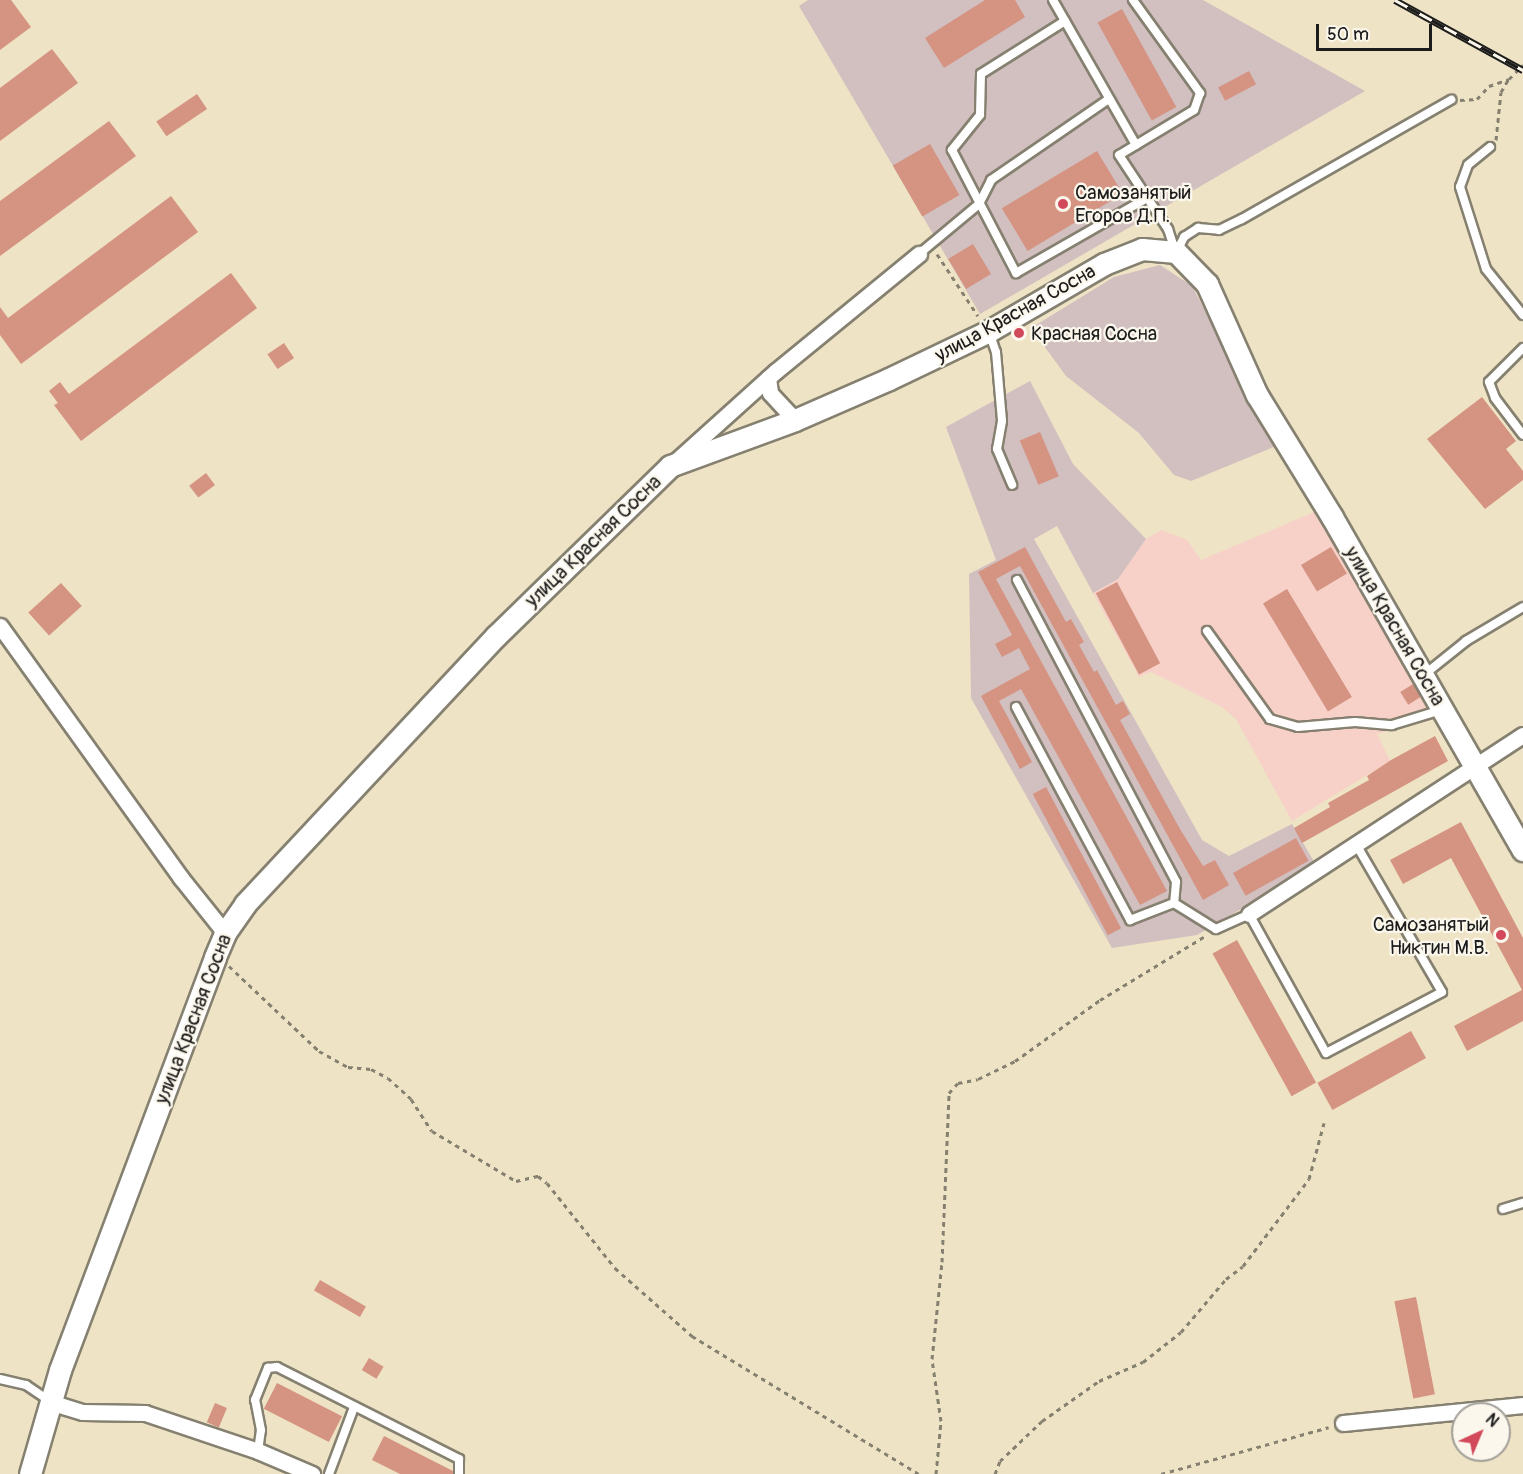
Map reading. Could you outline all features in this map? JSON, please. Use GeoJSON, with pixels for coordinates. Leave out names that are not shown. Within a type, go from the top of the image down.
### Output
{"type":"FeatureCollection","features":[{"type":"Feature","properties":{"kind":"street","name":"улица Красная Сосна"},"geometry":{"type":"LineString","coordinates":[[30,1474],[53,1403],[60,1370],[215,957],[225,933],[245,904],[496,636],[670,466],[795,420],[989,331],[1104,264],[1142,249],[1176,252],[1207,284],[1257,395],[1424,675],[1442,710],[1522,845]]}},
{"type":"Feature","properties":{"kind":"street"},"geometry":{"type":"LineString","coordinates":[[670,466],[768,378],[925,250]]}},
{"type":"Feature","properties":{"kind":"street"},"geometry":{"type":"LineString","coordinates":[[768,378],[770,393],[795,420]]}},
{"type":"Feature","properties":{"kind":"street"},"geometry":{"type":"LineString","coordinates":[[0,626],[174,869],[225,933]]}},
{"type":"Feature","properties":{"kind":"street"},"geometry":{"type":"LineString","coordinates":[[1249,914],[1523,735]]}},
{"type":"Feature","properties":{"kind":"street"},"geometry":{"type":"LineString","coordinates":[[53,1403],[83,1412],[145,1413],[258,1451],[312,1474]]}},
{"type":"Feature","properties":{"kind":"street"},"geometry":{"type":"LineString","coordinates":[[1343,1423],[1523,1405]]}},
{"type":"Feature","properties":{"kind":"lane"},"geometry":{"type":"LineString","coordinates":[[1053,0],[1136,145]]}},
{"type":"Feature","properties":{"kind":"lane"},"geometry":{"type":"LineString","coordinates":[[1133,0],[1200,93],[1194,110],[1119,155],[1168,229],[1176,252]]}},
{"type":"Feature","properties":{"kind":"lane"},"geometry":{"type":"LineString","coordinates":[[1065,21],[981,74],[980,115],[952,150],[1016,273],[1147,198]]}},
{"type":"Feature","properties":{"kind":"lane"},"geometry":{"type":"LineString","coordinates":[[925,250],[980,204],[991,180],[1109,99]]}},
{"type":"Feature","properties":{"kind":"lane"},"geometry":{"type":"LineString","coordinates":[[1176,252],[1184,237],[1198,228],[1219,230],[1242,219],[1451,99]]}},
{"type":"Feature","properties":{"kind":"lane"},"geometry":{"type":"LineString","coordinates":[[1490,147],[1468,165],[1460,187],[1486,268],[1523,315]]}},
{"type":"Feature","properties":{"kind":"lane"},"geometry":{"type":"LineString","coordinates":[[989,331],[996,352],[1002,421],[997,449],[1012,485]]}},
{"type":"Feature","properties":{"kind":"lane"},"geometry":{"type":"LineString","coordinates":[[1523,348],[1489,382],[1496,398],[1523,435]]}},
{"type":"Feature","properties":{"kind":"lane"},"geometry":{"type":"LineString","coordinates":[[1017,580],[1176,882],[1174,903]]}},
{"type":"Feature","properties":{"kind":"lane"},"geometry":{"type":"LineString","coordinates":[[1424,675],[1466,641],[1523,607]]}},
{"type":"Feature","properties":{"kind":"lane"},"geometry":{"type":"LineString","coordinates":[[1208,631],[1270,719],[1298,726],[1355,722],[1392,725],[1442,710]]}},
{"type":"Feature","properties":{"kind":"lane"},"geometry":{"type":"LineString","coordinates":[[1016,707],[1130,920],[1174,903]]}},
{"type":"Feature","properties":{"kind":"lane"},"geometry":{"type":"LineString","coordinates":[[1174,903],[1216,929],[1249,914],[1326,1053],[1442,992],[1356,844]]}},
{"type":"Feature","properties":{"kind":"lane"},"geometry":{"type":"LineString","coordinates":[[1503,1209],[1523,1203]]}},
{"type":"Feature","properties":{"kind":"lane"},"geometry":{"type":"LineString","coordinates":[[258,1451],[261,1430],[255,1400],[268,1368],[277,1367],[459,1459],[459,1474]]}},
{"type":"Feature","properties":{"kind":"lane"},"geometry":{"type":"LineString","coordinates":[[0,1379],[26,1385],[53,1403]]}},
{"type":"Feature","properties":{"kind":"lane"},"geometry":{"type":"LineString","coordinates":[[329,1474],[354,1407]]}},
{"type":"Feature","properties":{"kind":"path"},"geometry":{"type":"LineString","coordinates":[[1490,147],[1497,134],[1501,92],[1509,79],[1523,65]]}},
{"type":"Feature","properties":{"kind":"path"},"geometry":{"type":"LineString","coordinates":[[1451,99],[1477,99],[1489,86],[1509,79]]}},
{"type":"Feature","properties":{"kind":"path"},"geometry":{"type":"LineString","coordinates":[[925,250],[989,331]]}},
{"type":"Feature","properties":{"kind":"path"},"geometry":{"type":"LineString","coordinates":[[936,1474],[940,1421],[932,1359],[942,1262],[949,1093],[958,1083],[978,1079],[1016,1061],[1100,1000],[1216,929]]}},
{"type":"Feature","properties":{"kind":"path"},"geometry":{"type":"LineString","coordinates":[[215,957],[235,970],[319,1051],[348,1067],[371,1070],[388,1078],[411,1099],[432,1131],[516,1181],[538,1176],[547,1183],[615,1268],[692,1336],[919,1474]]}},
{"type":"Feature","properties":{"kind":"path"},"geometry":{"type":"LineString","coordinates":[[995,1474],[1000,1461],[1042,1421],[1099,1381],[1143,1362],[1181,1332],[1226,1279],[1243,1266],[1309,1179],[1324,1123]]}},
{"type":"Feature","properties":{"kind":"path"},"geometry":{"type":"LineString","coordinates":[[1161,1474],[1343,1423]]}},
{"type":"Feature","properties":{"kind":"shaded area"},"geometry":{"type":"Polygon","coordinates":[[[808,0],[1203,0],[1365,91],[980,314],[799,6],[808,0]]]}},
{"type":"Feature","properties":{"kind":"shaded area"},"geometry":{"type":"Polygon","coordinates":[[[1160,265],[1192,286],[1276,446],[1191,481],[1174,475],[1139,433],[1066,376],[1031,328],[1114,277],[1160,265]]]}},
{"type":"Feature","properties":{"kind":"shaded area"},"geometry":{"type":"Polygon","coordinates":[[[1030,381],[1073,464],[1146,539],[1118,579],[1093,593],[1057,526],[1034,539],[1202,840],[1229,856],[1292,824],[1316,865],[1197,935],[1112,948],[971,698],[969,574],[996,560],[946,427],[1030,381]]]}},
{"type":"Feature","properties":{"kind":"shaded area"},"geometry":{"type":"Polygon","coordinates":[[[1319,510],[1433,704],[1430,720],[1377,734],[1390,761],[1292,821],[1236,719],[1222,707],[1151,672],[1139,677],[1093,593],[1118,579],[1146,539],[1161,530],[1187,540],[1201,560],[1319,510]]]}},
{"type":"Feature","properties":{"kind":"building"},"geometry":{"type":"Polygon","coordinates":[[[0,0],[11,0],[31,27],[0,50],[0,0]]]}},
{"type":"Feature","properties":{"kind":"building"},"geometry":{"type":"Polygon","coordinates":[[[985,0],[1015,0],[1025,17],[944,68],[925,38],[985,0]]]}},
{"type":"Feature","properties":{"kind":"building"},"geometry":{"type":"Polygon","coordinates":[[[1122,9],[1176,107],[1152,121],[1098,23],[1122,9]]]}},
{"type":"Feature","properties":{"kind":"building"},"geometry":{"type":"Polygon","coordinates":[[[52,49],[78,83],[0,141],[0,88],[52,49]]]}},
{"type":"Feature","properties":{"kind":"building"},"geometry":{"type":"Polygon","coordinates":[[[1249,71],[1256,84],[1225,101],[1218,87],[1249,71]]]}},
{"type":"Feature","properties":{"kind":"building"},"geometry":{"type":"Polygon","coordinates":[[[197,94],[207,109],[166,136],[156,121],[197,94]]]}},
{"type":"Feature","properties":{"kind":"building"},"geometry":{"type":"Polygon","coordinates":[[[109,121],[136,156],[0,256],[0,201],[109,121]]]}},
{"type":"Feature","properties":{"kind":"building"},"geometry":{"type":"Polygon","coordinates":[[[930,144],[960,195],[922,217],[893,166],[930,144]]]}},
{"type":"Feature","properties":{"kind":"building"},"geometry":{"type":"Polygon","coordinates":[[[1097,151],[1123,194],[1028,251],[1002,208],[1097,151]]]}},
{"type":"Feature","properties":{"kind":"building"},"geometry":{"type":"Polygon","coordinates":[[[171,196],[198,232],[21,364],[0,335],[0,307],[8,318],[171,196]]]}},
{"type":"Feature","properties":{"kind":"building"},"geometry":{"type":"Polygon","coordinates":[[[973,244],[991,274],[966,289],[948,259],[973,244]]]}},
{"type":"Feature","properties":{"kind":"building"},"geometry":{"type":"Polygon","coordinates":[[[231,273],[257,308],[81,441],[54,405],[58,403],[49,391],[60,382],[69,394],[231,273]]]}},
{"type":"Feature","properties":{"kind":"building"},"geometry":{"type":"Polygon","coordinates":[[[284,343],[294,358],[277,369],[267,354],[284,343]]]}},
{"type":"Feature","properties":{"kind":"building"},"geometry":{"type":"Polygon","coordinates":[[[1482,397],[1516,441],[1506,449],[1523,471],[1523,480],[1485,509],[1427,439],[1482,397]]]}},
{"type":"Feature","properties":{"kind":"building"},"geometry":{"type":"Polygon","coordinates":[[[1040,432],[1059,476],[1039,485],[1020,441],[1040,432]]]}},
{"type":"Feature","properties":{"kind":"building"},"geometry":{"type":"Polygon","coordinates":[[[206,473],[215,485],[198,498],[189,486],[206,473]]]}},
{"type":"Feature","properties":{"kind":"building"},"geometry":{"type":"Polygon","coordinates":[[[1025,547],[1066,622],[1071,619],[1084,642],[1079,645],[1094,672],[1097,670],[1116,705],[1123,701],[1130,714],[1120,720],[1180,829],[1203,866],[1215,860],[1229,885],[1203,900],[1020,566],[996,579],[1167,891],[1140,905],[1021,689],[999,701],[1032,762],[1020,769],[981,696],[1030,669],[1019,648],[1002,657],[995,644],[1012,635],[978,572],[1025,547]]]}},
{"type":"Feature","properties":{"kind":"building"},"geometry":{"type":"Polygon","coordinates":[[[1331,547],[1347,574],[1317,592],[1301,565],[1331,547]]]}},
{"type":"Feature","properties":{"kind":"building"},"geometry":{"type":"Polygon","coordinates":[[[1117,582],[1160,663],[1139,674],[1096,593],[1117,582]]]}},
{"type":"Feature","properties":{"kind":"building"},"geometry":{"type":"Polygon","coordinates":[[[61,583],[82,606],[49,635],[28,612],[61,583]]]}},
{"type":"Feature","properties":{"kind":"building"},"geometry":{"type":"Polygon","coordinates":[[[1287,589],[1352,697],[1328,711],[1263,603],[1287,589]]]}},
{"type":"Feature","properties":{"kind":"building"},"geometry":{"type":"Polygon","coordinates":[[[1413,684],[1421,697],[1408,705],[1400,692],[1413,684]]]}},
{"type":"Feature","properties":{"kind":"building"},"geometry":{"type":"Polygon","coordinates":[[[1435,736],[1448,761],[1302,843],[1294,828],[1330,807],[1328,803],[1369,780],[1367,776],[1391,760],[1435,736]]]}},
{"type":"Feature","properties":{"kind":"building"},"geometry":{"type":"Polygon","coordinates":[[[1046,787],[1121,928],[1108,935],[1033,794],[1046,787]]]}},
{"type":"Feature","properties":{"kind":"building"},"geometry":{"type":"Polygon","coordinates":[[[1461,822],[1523,938],[1523,1021],[1467,1051],[1454,1026],[1522,990],[1451,858],[1403,884],[1390,860],[1461,822]]]}},
{"type":"Feature","properties":{"kind":"building"},"geometry":{"type":"Polygon","coordinates":[[[1296,838],[1309,861],[1246,896],[1233,873],[1296,838]]]}},
{"type":"Feature","properties":{"kind":"building"},"geometry":{"type":"Polygon","coordinates":[[[1237,940],[1316,1083],[1292,1096],[1213,954],[1237,940]]]}},
{"type":"Feature","properties":{"kind":"building"},"geometry":{"type":"Polygon","coordinates":[[[1411,1031],[1426,1058],[1332,1110],[1317,1083],[1411,1031]]]}},
{"type":"Feature","properties":{"kind":"building"},"geometry":{"type":"Polygon","coordinates":[[[320,1280],[366,1306],[360,1317],[314,1290],[320,1280]]]}},
{"type":"Feature","properties":{"kind":"building"},"geometry":{"type":"Polygon","coordinates":[[[1416,1297],[1435,1394],[1413,1398],[1394,1301],[1416,1297]]]}},
{"type":"Feature","properties":{"kind":"building"},"geometry":{"type":"Polygon","coordinates":[[[369,1358],[384,1367],[376,1379],[362,1370],[369,1358]]]}},
{"type":"Feature","properties":{"kind":"building"},"geometry":{"type":"Polygon","coordinates":[[[277,1383],[342,1416],[329,1442],[264,1409],[277,1383]]]}},
{"type":"Feature","properties":{"kind":"building"},"geometry":{"type":"Polygon","coordinates":[[[215,1403],[227,1408],[219,1427],[207,1422],[215,1403]]]}},
{"type":"Feature","properties":{"kind":"building"},"geometry":{"type":"Polygon","coordinates":[[[384,1436],[453,1471],[453,1474],[400,1474],[372,1460],[384,1436]]]}},
{"type":"Feature","properties":{"kind":"railway"},"geometry":{"type":"LineString","coordinates":[[1395,0],[1523,70]]}},
{"type":"Feature","properties":{"kind":"place","name":"Самозанятый Егоров Д.П."},"geometry":{"type":"Point","coordinates":[1063,204]}},
{"type":"Feature","properties":{"kind":"place","name":"Красная Сосна"},"geometry":{"type":"Point","coordinates":[1019,333]}},
{"type":"Feature","properties":{"kind":"place","name":"Самозанятый Никтин М.В."},"geometry":{"type":"Point","coordinates":[1501,935]}}]}
